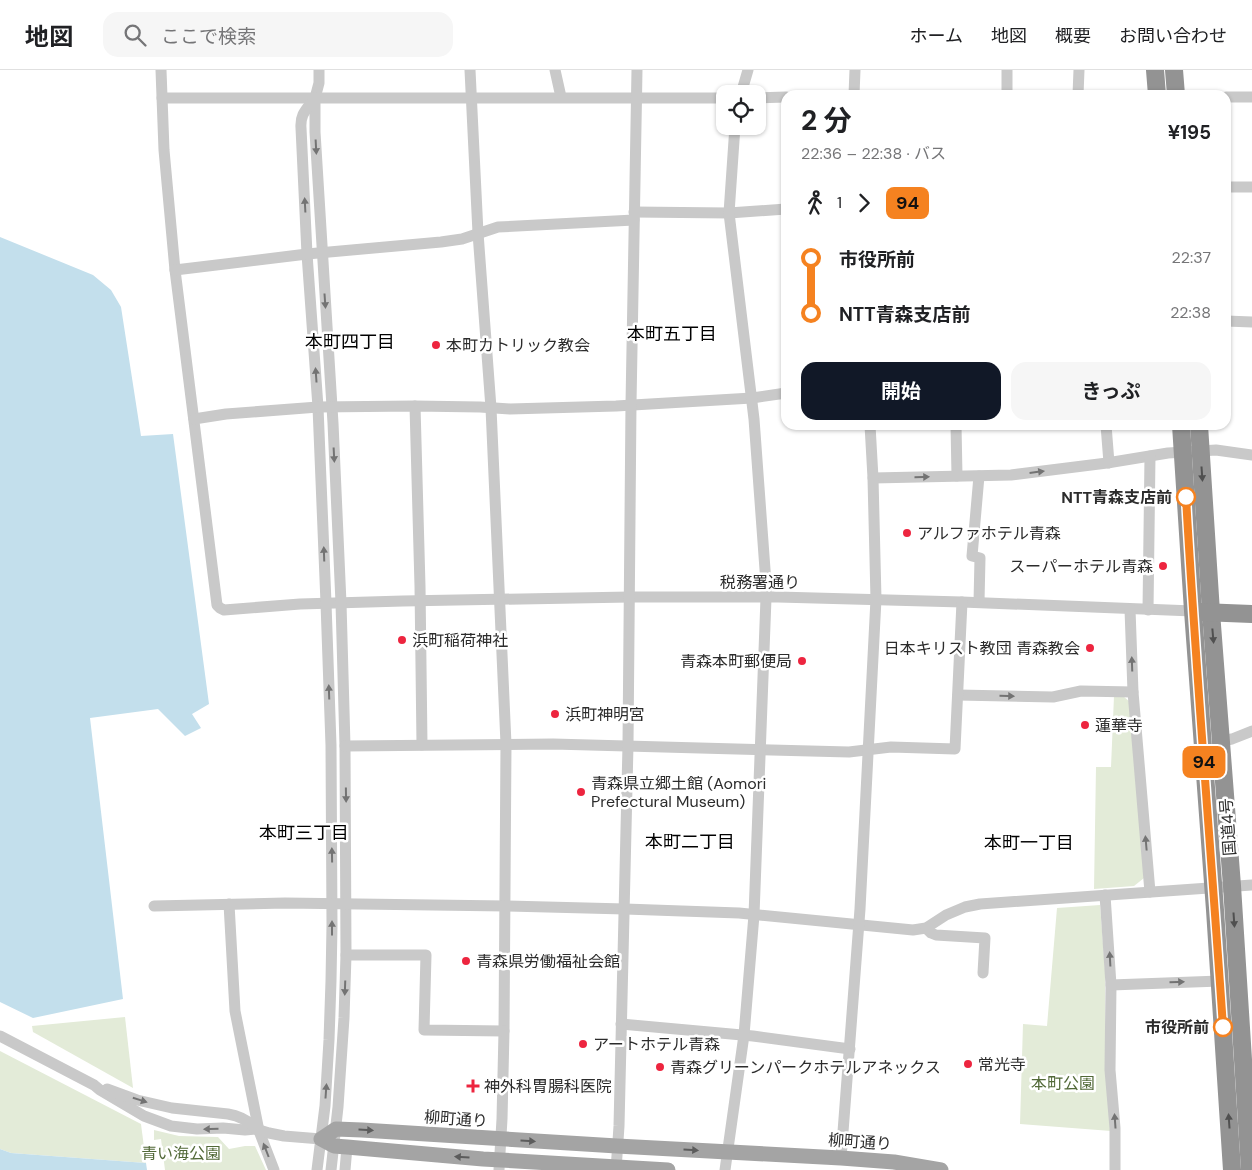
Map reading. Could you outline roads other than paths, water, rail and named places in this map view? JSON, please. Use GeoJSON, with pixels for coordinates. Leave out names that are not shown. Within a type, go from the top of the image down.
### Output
{"type":"FeatureCollection","features":[{"type":"Feature","properties":{"kind":"highway"},"geometry":{"type":"LineString","coordinates":[[1155,70],[1157,90]]}},
{"type":"Feature","properties":{"kind":"highway"},"geometry":{"type":"LineString","coordinates":[[1174,70],[1176,90]]}},
{"type":"Feature","properties":{"kind":"highway","name":"国道4号"},"geometry":{"type":"LineString","coordinates":[[1181,430],[1232,1170]]}},
{"type":"Feature","properties":{"kind":"highway","name":"国道4号"},"geometry":{"type":"LineString","coordinates":[[1199,430],[1211,612],[1248,1076],[1250,1170]]}},
{"type":"Feature","properties":{"kind":"highway"},"geometry":{"type":"LineString","coordinates":[[1193,612],[1252,614]]}},
{"type":"Feature","properties":{"kind":"main road"},"geometry":{"type":"LineString","coordinates":[[336,1129],[334,1144],[500,1165],[668,1170]]}},
{"type":"Feature","properties":{"kind":"main road","name":"柳町通り"},"geometry":{"type":"LineString","coordinates":[[336,1129],[727,1152],[840,1164],[894,1162],[941,1170]]}},
{"type":"Feature","properties":{"kind":"street","name":"税務署通り"},"geometry":{"type":"LineString","coordinates":[[161,70],[164,150],[175,270],[217,605],[220,608],[224,610],[326,603],[630,597],[876,599],[1193,612]]}},
{"type":"Feature","properties":{"kind":"street"},"geometry":{"type":"LineString","coordinates":[[319,70],[319,83],[315,98],[315,132],[332,407],[345,746],[346,955],[344,1018],[336,1129]]}},
{"type":"Feature","properties":{"kind":"street"},"geometry":{"type":"LineString","coordinates":[[470,70],[478,233],[491,408],[506,744],[506,906],[500,1165]]}},
{"type":"Feature","properties":{"kind":"street"},"geometry":{"type":"LineString","coordinates":[[555,70],[561,97]]}},
{"type":"Feature","properties":{"kind":"street"},"geometry":{"type":"LineString","coordinates":[[616,1168],[625,908],[637,70]]}},
{"type":"Feature","properties":{"kind":"street"},"geometry":{"type":"LineString","coordinates":[[744,85],[748,70]]}},
{"type":"Feature","properties":{"kind":"street"},"geometry":{"type":"LineString","coordinates":[[854,90],[855,70]]}},
{"type":"Feature","properties":{"kind":"street"},"geometry":{"type":"LineString","coordinates":[[1007,70],[1007,90]]}},
{"type":"Feature","properties":{"kind":"street"},"geometry":{"type":"LineString","coordinates":[[1078,90],[1079,70]]}},
{"type":"Feature","properties":{"kind":"street"},"geometry":{"type":"LineString","coordinates":[[766,98],[781,97]]}},
{"type":"Feature","properties":{"kind":"street"},"geometry":{"type":"LineString","coordinates":[[1231,97],[1252,97]]}},
{"type":"Feature","properties":{"kind":"street"},"geometry":{"type":"LineString","coordinates":[[162,98],[716,98]]}},
{"type":"Feature","properties":{"kind":"street"},"geometry":{"type":"LineString","coordinates":[[315,98],[300,119],[318,407],[331,745],[332,962],[324,1106],[334,1144],[345,1170]]}},
{"type":"Feature","properties":{"kind":"street"},"geometry":{"type":"LineString","coordinates":[[725,1170],[744,1035],[754,915],[766,598],[752,398],[729,213],[734,135]]}},
{"type":"Feature","properties":{"kind":"street"},"geometry":{"type":"LineString","coordinates":[[1231,187],[1252,187]]}},
{"type":"Feature","properties":{"kind":"street"},"geometry":{"type":"LineString","coordinates":[[175,270],[322,252],[441,242],[462,239],[498,227],[634,216],[781,210]]}},
{"type":"Feature","properties":{"kind":"street"},"geometry":{"type":"LineString","coordinates":[[1231,321],[1252,322]]}},
{"type":"Feature","properties":{"kind":"street"},"geometry":{"type":"LineString","coordinates":[[194,419],[226,414],[318,407],[415,406],[510,409],[752,398],[781,395]]}},
{"type":"Feature","properties":{"kind":"street"},"geometry":{"type":"LineString","coordinates":[[415,406],[422,746]]}},
{"type":"Feature","properties":{"kind":"street"},"geometry":{"type":"LineString","coordinates":[[840,1164],[859,924],[876,599],[870,430]]}},
{"type":"Feature","properties":{"kind":"street"},"geometry":{"type":"LineString","coordinates":[[956,430],[957,476]]}},
{"type":"Feature","properties":{"kind":"street"},"geometry":{"type":"LineString","coordinates":[[1106,430],[1109,463]]}},
{"type":"Feature","properties":{"kind":"street"},"geometry":{"type":"LineString","coordinates":[[873,478],[1011,475],[1183,452],[1216,450],[1252,455]]}},
{"type":"Feature","properties":{"kind":"street"},"geometry":{"type":"LineString","coordinates":[[1148,610],[1150,456]]}},
{"type":"Feature","properties":{"kind":"street"},"geometry":{"type":"LineString","coordinates":[[979,476],[972,556],[980,558],[979,602]]}},
{"type":"Feature","properties":{"kind":"street"},"geometry":{"type":"LineString","coordinates":[[345,746],[628,745],[849,752],[891,747],[955,749],[962,602]]}},
{"type":"Feature","properties":{"kind":"street"},"geometry":{"type":"LineString","coordinates":[[1130,609],[1133,692],[1150,892]]}},
{"type":"Feature","properties":{"kind":"street"},"geometry":{"type":"LineString","coordinates":[[958,695],[1053,697],[1081,692],[1133,692]]}},
{"type":"Feature","properties":{"kind":"street"},"geometry":{"type":"LineString","coordinates":[[1221,740],[1232,739],[1252,731]]}},
{"type":"Feature","properties":{"kind":"street"},"geometry":{"type":"LineString","coordinates":[[154,906],[285,903],[625,908],[754,915],[913,930],[926,928],[965,907],[980,904],[1252,885]]}},
{"type":"Feature","properties":{"kind":"street"},"geometry":{"type":"LineString","coordinates":[[1105,895],[1111,985],[1110,1070],[1115,1128],[1115,1170]]}},
{"type":"Feature","properties":{"kind":"street"},"geometry":{"type":"LineString","coordinates":[[229,904],[236,1011],[258,1130],[274,1170]]}},
{"type":"Feature","properties":{"kind":"street"},"geometry":{"type":"LineString","coordinates":[[926,928],[936,935],[985,938],[983,973]]}},
{"type":"Feature","properties":{"kind":"street"},"geometry":{"type":"LineString","coordinates":[[346,955],[426,955],[424,1030],[504,1031]]}},
{"type":"Feature","properties":{"kind":"street"},"geometry":{"type":"LineString","coordinates":[[1111,985],[1220,981]]}},
{"type":"Feature","properties":{"kind":"street"},"geometry":{"type":"LineString","coordinates":[[621,1024],[744,1035],[850,1049]]}},
{"type":"Feature","properties":{"kind":"street"},"geometry":{"type":"LineString","coordinates":[[0,1036],[94,1085],[144,1116],[163,1123],[197,1129],[258,1130],[334,1144]]}},
{"type":"Feature","properties":{"kind":"street"},"geometry":{"type":"LineString","coordinates":[[94,1085],[137,1100],[172,1108],[236,1115],[258,1130]]}},
{"type":"Feature","properties":{"kind":"street"},"geometry":{"type":"LineString","coordinates":[[317,1170],[334,1144]]}},
{"type":"Feature","properties":{"kind":"street"},"geometry":{"type":"LineString","coordinates":[[331,1170],[334,1144]]}},
{"type":"Feature","properties":{"kind":"water"},"geometry":{"type":"Polygon","coordinates":[[[0,237],[93,275],[111,290],[121,307],[141,436],[173,434],[209,704],[192,714],[201,728],[185,736],[158,709],[90,718],[123,999],[33,1018],[0,1002],[0,237]]]}},
{"type":"Feature","properties":{"kind":"water"},"geometry":{"type":"Polygon","coordinates":[[[0,1149],[11,1153],[146,1163],[147,1170],[0,1170],[0,1149]]]}},
{"type":"Feature","properties":{"kind":"place","name":"本町カトリック教会"},"geometry":{"type":"Point","coordinates":[436,345]}},
{"type":"Feature","properties":{"kind":"place","name":"NTT青森支店前"},"geometry":{"type":"Point","coordinates":[1186,497]}},
{"type":"Feature","properties":{"kind":"place","name":"アルファホテル青森"},"geometry":{"type":"Point","coordinates":[907,533]}},
{"type":"Feature","properties":{"kind":"place","name":"スーパーホテル青森"},"geometry":{"type":"Point","coordinates":[1163,566]}},
{"type":"Feature","properties":{"kind":"place","name":"浜町稲荷神社"},"geometry":{"type":"Point","coordinates":[402,640]}},
{"type":"Feature","properties":{"kind":"place","name":"日本キリスト教団 青森教会"},"geometry":{"type":"Point","coordinates":[1090,648]}},
{"type":"Feature","properties":{"kind":"place","name":"青森本町郵便局"},"geometry":{"type":"Point","coordinates":[802,661]}},
{"type":"Feature","properties":{"kind":"place","name":"浜町神明宮"},"geometry":{"type":"Point","coordinates":[555,714]}},
{"type":"Feature","properties":{"kind":"place","name":"蓮華寺"},"geometry":{"type":"Point","coordinates":[1085,725]}},
{"type":"Feature","properties":{"kind":"place","name":"青森県立郷土館 (Aomori Prefectural Museum)"},"geometry":{"type":"Point","coordinates":[581,792]}},
{"type":"Feature","properties":{"kind":"place","name":"青森県労働福祉会館"},"geometry":{"type":"Point","coordinates":[466,961]}},
{"type":"Feature","properties":{"kind":"place","name":"市役所前"},"geometry":{"type":"Point","coordinates":[1223,1027]}},
{"type":"Feature","properties":{"kind":"place","name":"アートホテル青森"},"geometry":{"type":"Point","coordinates":[583,1044]}},
{"type":"Feature","properties":{"kind":"place","name":"常光寺"},"geometry":{"type":"Point","coordinates":[968,1064]}},
{"type":"Feature","properties":{"kind":"place","name":"青森グリーンパークホテルアネックス"},"geometry":{"type":"Point","coordinates":[660,1067]}},
{"type":"Feature","properties":{"kind":"place","name":"神外科胃腸科医院"},"geometry":{"type":"Point","coordinates":[473,1086]}},
{"type":"Feature","properties":{"kind":"district","name":"本町五丁目"},"geometry":{"type":"Point","coordinates":[672,334]}},
{"type":"Feature","properties":{"kind":"district","name":"本町四丁目"},"geometry":{"type":"Point","coordinates":[350,342]}},
{"type":"Feature","properties":{"kind":"district","name":"本町三丁目"},"geometry":{"type":"Point","coordinates":[304,833]}},
{"type":"Feature","properties":{"kind":"district","name":"本町二丁目"},"geometry":{"type":"Point","coordinates":[690,842]}},
{"type":"Feature","properties":{"kind":"district","name":"本町一丁目"},"geometry":{"type":"Point","coordinates":[1029,843]}},
{"type":"Feature","properties":{"kind":"park label","name":"本町公園"},"geometry":{"type":"Point","coordinates":[1063,1083]}},
{"type":"Feature","properties":{"kind":"park label","name":"青い海公園"},"geometry":{"type":"Point","coordinates":[181,1153]}}]}
